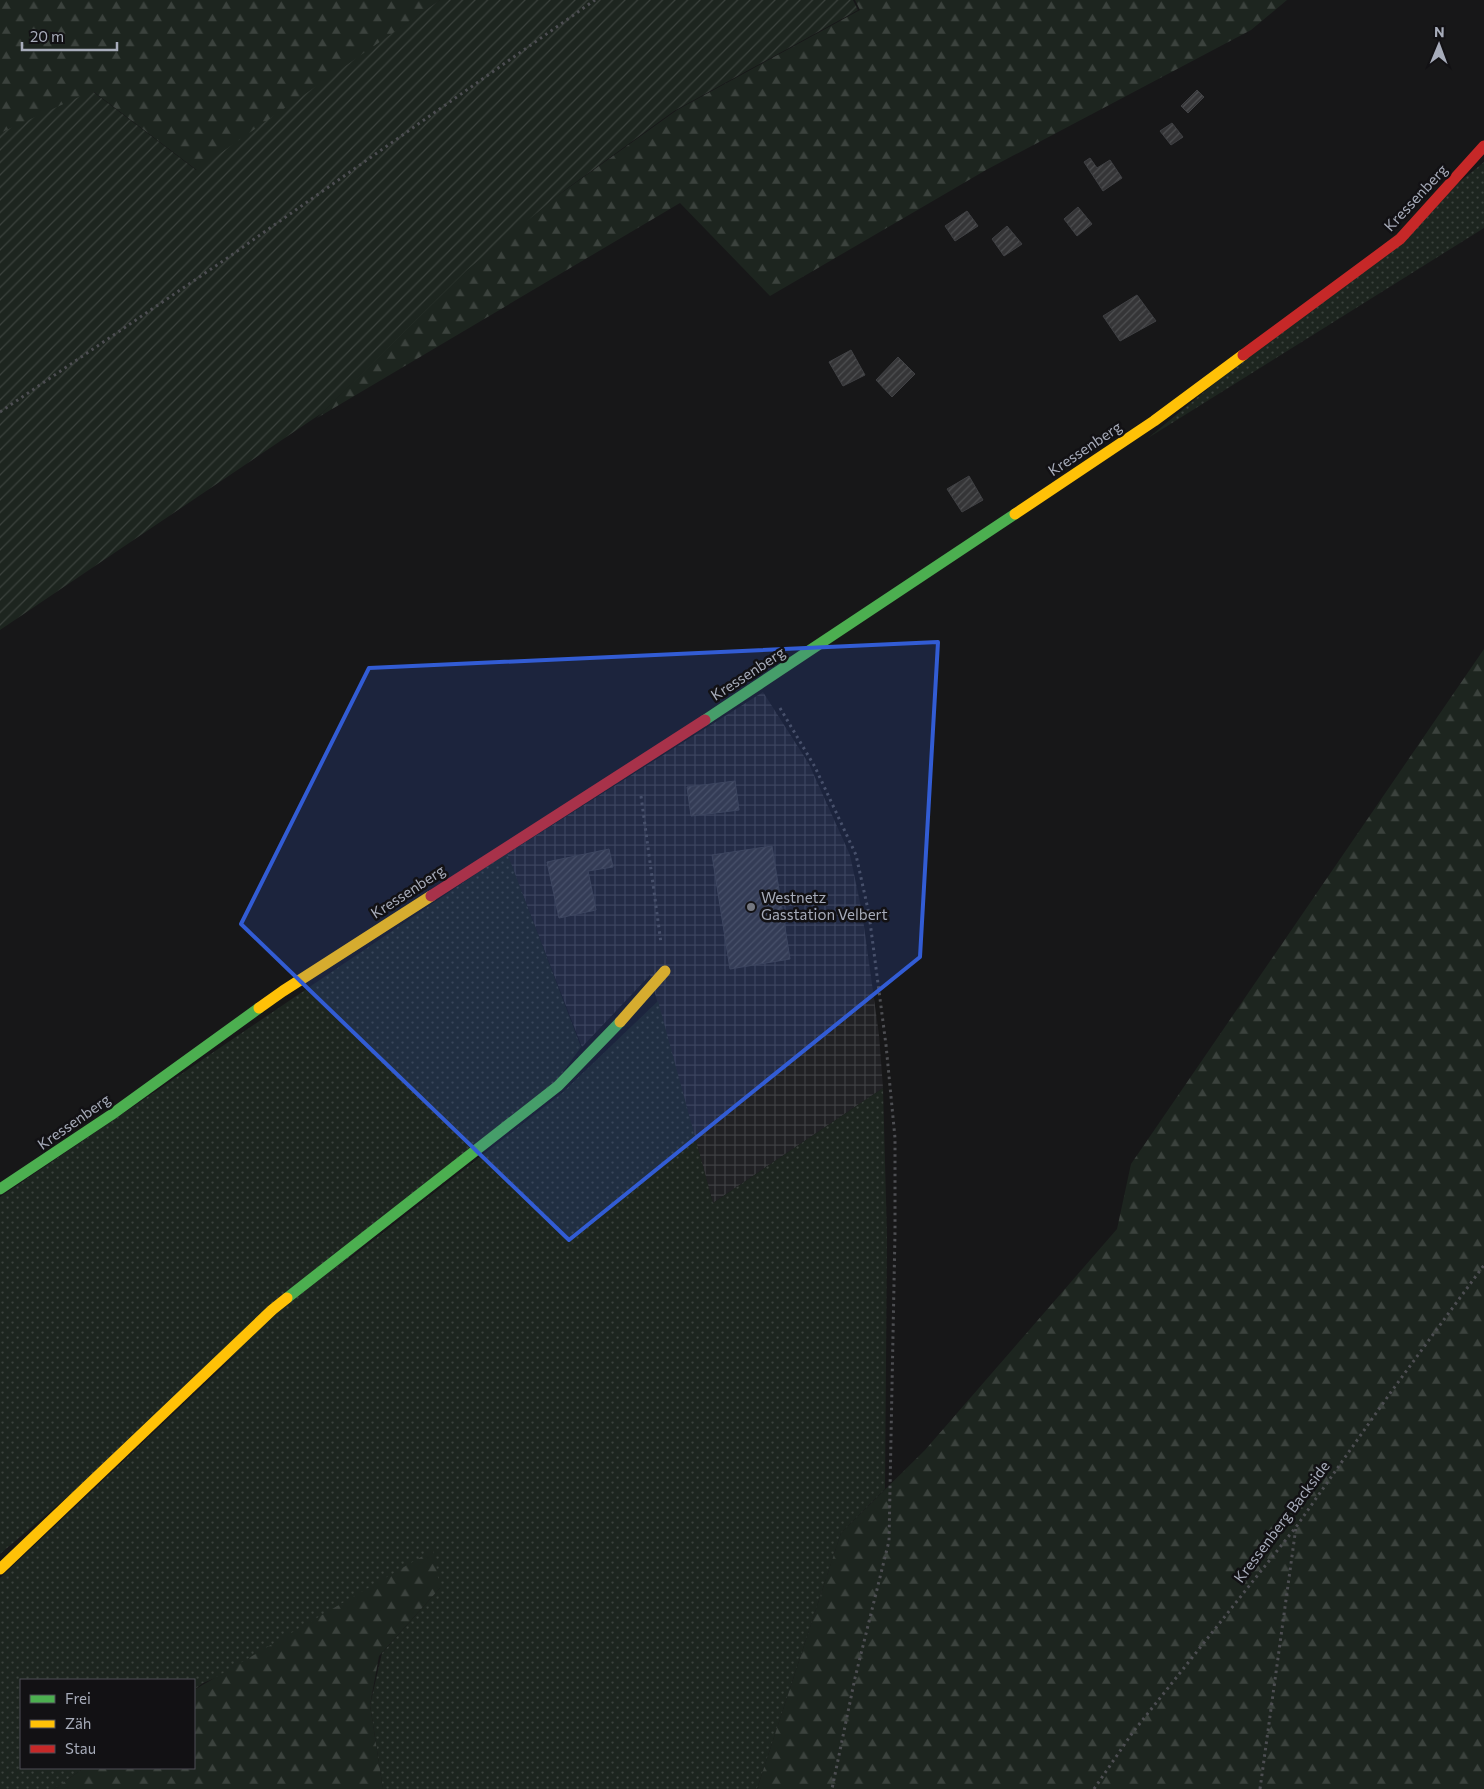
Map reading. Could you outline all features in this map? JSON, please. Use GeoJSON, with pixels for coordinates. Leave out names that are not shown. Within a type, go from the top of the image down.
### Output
{"type":"FeatureCollection","features":[{"type":"Feature","properties":{"kind":"street","name":"Kressenberg"},"geometry":{"type":"LineString","coordinates":[[0,1189],[111,1115],[283,991],[764,682],[1154,421],[1400,239],[1484,146]]}},
{"type":"Feature","properties":{"kind":"street"},"geometry":{"type":"LineString","coordinates":[[0,1569],[272,1310],[558,1086],[599,1045],[665,971]]}},
{"type":"Feature","properties":{"kind":"path"},"geometry":{"type":"LineString","coordinates":[[0,412],[223,261],[595,0]]}},
{"type":"Feature","properties":{"kind":"path"},"geometry":{"type":"LineString","coordinates":[[764,682],[815,767],[856,855],[869,914],[886,1045],[895,1138],[895,1241],[889,1541],[855,1678],[832,1789]]}},
{"type":"Feature","properties":{"kind":"path"},"geometry":{"type":"LineString","coordinates":[[636,764],[665,971]]}},
{"type":"Feature","properties":{"kind":"path","name":"Kressenberg Backside"},"geometry":{"type":"LineString","coordinates":[[1094,1789],[1133,1732],[1296,1527],[1391,1392],[1484,1265]]}},
{"type":"Feature","properties":{"kind":"path"},"geometry":{"type":"LineString","coordinates":[[1260,1789],[1296,1527]]}},
{"type":"Feature","properties":{"kind":"highlighted area"},"geometry":{"type":"Polygon","coordinates":[[[938,642],[920,957],[569,1240],[241,924],[369,668],[938,642]]]}},
{"type":"Feature","properties":{"kind":"shaded area"},"geometry":{"type":"Polygon","coordinates":[[[763,692],[809,764],[850,855],[862,912],[879,1035],[883,1088],[713,1203],[650,975],[582,1047],[507,854],[763,692]]]}},
{"type":"Feature","properties":{"kind":"green space"},"geometry":{"type":"Polygon","coordinates":[[[0,0],[440,0],[198,171],[94,92],[0,134],[0,0]]]}},
{"type":"Feature","properties":{"kind":"green space"},"geometry":{"type":"Polygon","coordinates":[[[440,0],[853,0],[858,10],[674,111],[565,190],[467,270],[322,413],[0,630],[0,133],[92,91],[196,170],[440,0]]]}},
{"type":"Feature","properties":{"kind":"green space"},"geometry":{"type":"Polygon","coordinates":[[[855,0],[1287,0],[1251,30],[986,170],[770,296],[680,203],[317,418],[468,267],[560,194],[677,110],[860,10],[855,0]]]}},
{"type":"Feature","properties":{"kind":"green space"},"geometry":{"type":"Polygon","coordinates":[[[1484,162],[1484,228],[1148,438],[1484,162]]]}},
{"type":"Feature","properties":{"kind":"green space"},"geometry":{"type":"Polygon","coordinates":[[[1484,649],[1484,1789],[757,1789],[841,1533],[925,1450],[1117,1229],[1131,1164],[1484,649]]]}},
{"type":"Feature","properties":{"kind":"green space"},"geometry":{"type":"Polygon","coordinates":[[[507,853],[581,1047],[555,1083],[0,1554],[0,1197],[507,853]]]}},
{"type":"Feature","properties":{"kind":"green space"},"geometry":{"type":"Polygon","coordinates":[[[658,1001],[713,1203],[883,1088],[887,1236],[885,1489],[841,1533],[757,1789],[383,1789],[370,1705],[382,1653],[440,1588],[203,1683],[195,1689],[195,1679],[20,1679],[20,1769],[83,1769],[54,1789],[0,1789],[0,1578],[279,1314],[562,1093],[658,1001]]]}},
{"type":"Feature","properties":{"kind":"green space"},"geometry":{"type":"Polygon","coordinates":[[[433,1550],[440,1588],[379,1656],[370,1705],[383,1789],[54,1789],[83,1769],[195,1769],[195,1689],[433,1550]]]}},
{"type":"Feature","properties":{"kind":"building"},"geometry":{"type":"Polygon","coordinates":[[[1197,90],[1204,97],[1188,113],[1181,106],[1197,90]]]}},
{"type":"Feature","properties":{"kind":"building"},"geometry":{"type":"Polygon","coordinates":[[[1172,123],[1183,137],[1171,145],[1160,131],[1172,123]]]}},
{"type":"Feature","properties":{"kind":"building"},"geometry":{"type":"Polygon","coordinates":[[[1090,158],[1097,168],[1110,160],[1122,178],[1103,191],[1084,162],[1090,158]]]}},
{"type":"Feature","properties":{"kind":"building"},"geometry":{"type":"Polygon","coordinates":[[[1078,207],[1092,224],[1077,236],[1064,219],[1078,207]]]}},
{"type":"Feature","properties":{"kind":"building"},"geometry":{"type":"Polygon","coordinates":[[[967,211],[978,226],[955,241],[945,226],[967,211]]]}},
{"type":"Feature","properties":{"kind":"building"},"geometry":{"type":"Polygon","coordinates":[[[1007,226],[1022,244],[1004,256],[992,239],[1007,226]]]}},
{"type":"Feature","properties":{"kind":"building"},"geometry":{"type":"Polygon","coordinates":[[[1137,295],[1156,321],[1120,341],[1103,316],[1137,295]]]}},
{"type":"Feature","properties":{"kind":"building"},"geometry":{"type":"Polygon","coordinates":[[[851,350],[865,375],[843,386],[829,362],[851,350]]]}},
{"type":"Feature","properties":{"kind":"building"},"geometry":{"type":"Polygon","coordinates":[[[898,357],[915,374],[892,397],[876,380],[898,357]]]}},
{"type":"Feature","properties":{"kind":"building"},"geometry":{"type":"Polygon","coordinates":[[[969,476],[983,500],[962,512],[947,489],[969,476]]]}},
{"type":"Feature","properties":{"kind":"building"},"geometry":{"type":"Polygon","coordinates":[[[735,781],[739,810],[691,816],[687,787],[735,781]]]}},
{"type":"Feature","properties":{"kind":"building","name":"Westnetz Gasstation Velbert"},"geometry":{"type":"Polygon","coordinates":[[[772,846],[790,959],[730,969],[712,855],[772,846]]]}},
{"type":"Feature","properties":{"kind":"building"},"geometry":{"type":"Polygon","coordinates":[[[609,849],[613,867],[588,871],[596,910],[559,918],[547,862],[609,849]]]}},
{"type":"Feature","properties":{"kind":"traffic: fast"},"geometry":{"type":"LineString","coordinates":[[705,720],[1015,514]]}},
{"type":"Feature","properties":{"kind":"traffic: fast"},"geometry":{"type":"LineString","coordinates":[[0,1189],[111,1115],[259,1008]]}},
{"type":"Feature","properties":{"kind":"traffic: fast"},"geometry":{"type":"LineString","coordinates":[[287,1298],[558,1086],[620,1022]]}},
{"type":"Feature","properties":{"kind":"traffic: slow"},"geometry":{"type":"LineString","coordinates":[[1015,514],[1154,421],[1243,355]]}},
{"type":"Feature","properties":{"kind":"traffic: slow"},"geometry":{"type":"LineString","coordinates":[[259,1008],[431,896]]}},
{"type":"Feature","properties":{"kind":"traffic: slow"},"geometry":{"type":"LineString","coordinates":[[620,1022],[665,971]]}},
{"type":"Feature","properties":{"kind":"traffic: slow"},"geometry":{"type":"LineString","coordinates":[[0,1569],[272,1310],[287,1298]]}},
{"type":"Feature","properties":{"kind":"traffic: jam"},"geometry":{"type":"LineString","coordinates":[[1243,355],[1400,239],[1484,146]]}},
{"type":"Feature","properties":{"kind":"traffic: jam"},"geometry":{"type":"LineString","coordinates":[[431,896],[705,720]]}},
{"type":"Feature","properties":{"kind":"place","name":"Westnetz Gasstation Velbert"},"geometry":{"type":"Point","coordinates":[751,907]}}]}
